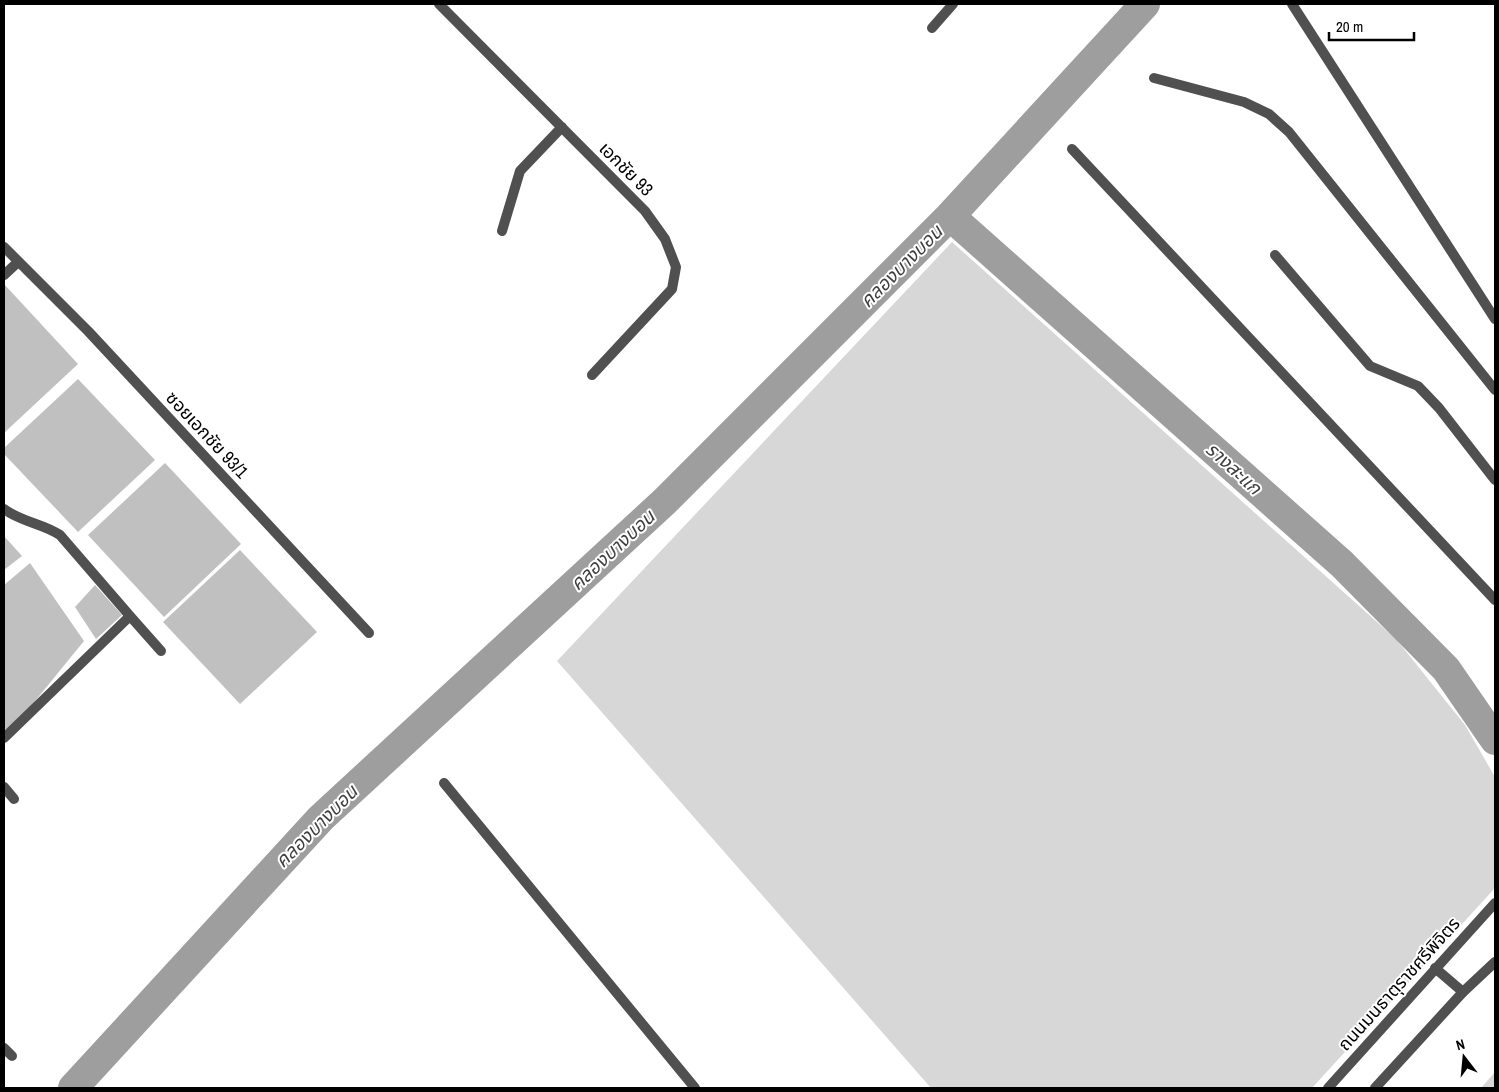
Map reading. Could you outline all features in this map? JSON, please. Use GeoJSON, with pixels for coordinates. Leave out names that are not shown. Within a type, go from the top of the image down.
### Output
{"type":"FeatureCollection","features":[{"type":"Feature","properties":{"kind":"street","name":"เอกชัย 93"},"geometry":{"type":"LineString","coordinates":[[440,4],[645,211],[665,239],[676,267],[672,289],[592,375]]}},
{"type":"Feature","properties":{"kind":"street"},"geometry":{"type":"LineString","coordinates":[[932,28],[953,4]]}},
{"type":"Feature","properties":{"kind":"street"},"geometry":{"type":"LineString","coordinates":[[1292,4],[1495,319]]}},
{"type":"Feature","properties":{"kind":"street"},"geometry":{"type":"LineString","coordinates":[[1154,78],[1244,102],[1269,114],[1289,132],[1495,390]]}},
{"type":"Feature","properties":{"kind":"street"},"geometry":{"type":"LineString","coordinates":[[502,231],[520,171],[562,127]]}},
{"type":"Feature","properties":{"kind":"street"},"geometry":{"type":"LineString","coordinates":[[1072,149],[1495,600]]}},
{"type":"Feature","properties":{"kind":"street","name":"ซอยเอกชัย 93/1"},"geometry":{"type":"LineString","coordinates":[[4,247],[88,331],[369,633]]}},
{"type":"Feature","properties":{"kind":"street"},"geometry":{"type":"LineString","coordinates":[[1275,255],[1370,366],[1418,386],[1439,408],[1495,480]]}},
{"type":"Feature","properties":{"kind":"street"},"geometry":{"type":"LineString","coordinates":[[4,275],[18,262]]}},
{"type":"Feature","properties":{"kind":"street"},"geometry":{"type":"LineString","coordinates":[[4,509],[22,520],[49,528],[60,535],[161,651]]}},
{"type":"Feature","properties":{"kind":"street"},"geometry":{"type":"LineString","coordinates":[[4,738],[130,616]]}},
{"type":"Feature","properties":{"kind":"street"},"geometry":{"type":"LineString","coordinates":[[444,783],[695,1088]]}},
{"type":"Feature","properties":{"kind":"street"},"geometry":{"type":"LineString","coordinates":[[4,787],[14,799]]}},
{"type":"Feature","properties":{"kind":"street","name":"ถนนมนธาตุราชศรีพิจิตร"},"geometry":{"type":"LineString","coordinates":[[1328,1088],[1495,903]]}},
{"type":"Feature","properties":{"kind":"street"},"geometry":{"type":"LineString","coordinates":[[1375,1088],[1463,992],[1495,962]]}},
{"type":"Feature","properties":{"kind":"street"},"geometry":{"type":"LineString","coordinates":[[1435,968],[1463,992]]}},
{"type":"Feature","properties":{"kind":"street"},"geometry":{"type":"LineString","coordinates":[[4,1048],[12,1056]]}},
{"type":"Feature","properties":{"kind":"shaded area"},"geometry":{"type":"Polygon","coordinates":[[[952,242],[1396,639],[1465,725],[1495,777],[1495,888],[1312,1088],[931,1088],[557,661],[952,242]]]}},
{"type":"Feature","properties":{"kind":"shaded area"},"geometry":{"type":"Polygon","coordinates":[[[1495,1072],[1495,1088],[1481,1088],[1495,1072]]]}},
{"type":"Feature","properties":{"kind":"building"},"geometry":{"type":"Polygon","coordinates":[[[4,284],[78,364],[4,433],[4,284]]]}},
{"type":"Feature","properties":{"kind":"building"},"geometry":{"type":"Polygon","coordinates":[[[78,379],[155,460],[78,532],[4,454],[4,448],[78,379]]]}},
{"type":"Feature","properties":{"kind":"building"},"geometry":{"type":"Polygon","coordinates":[[[165,463],[241,544],[164,617],[88,535],[165,463]]]}},
{"type":"Feature","properties":{"kind":"building"},"geometry":{"type":"Polygon","coordinates":[[[4,536],[22,556],[4,570],[4,536]]]}},
{"type":"Feature","properties":{"kind":"building"},"geometry":{"type":"Polygon","coordinates":[[[240,550],[317,632],[240,704],[163,622],[240,550]]]}},
{"type":"Feature","properties":{"kind":"building"},"geometry":{"type":"Polygon","coordinates":[[[30,563],[84,641],[9,733],[4,728],[4,585],[30,563]]]}},
{"type":"Feature","properties":{"kind":"building"},"geometry":{"type":"Polygon","coordinates":[[[95,585],[122,615],[96,639],[75,607],[95,585]]]}},
{"type":"Feature","properties":{"kind":"waterway","name":"คลองบางบอน"},"geometry":{"type":"LineString","coordinates":[[73,1088],[321,818],[664,502],[950,216],[1145,4]]}},
{"type":"Feature","properties":{"kind":"waterway","name":"รางสะแก"},"geometry":{"type":"LineString","coordinates":[[950,216],[1342,564],[1446,669],[1495,740]]}}]}
